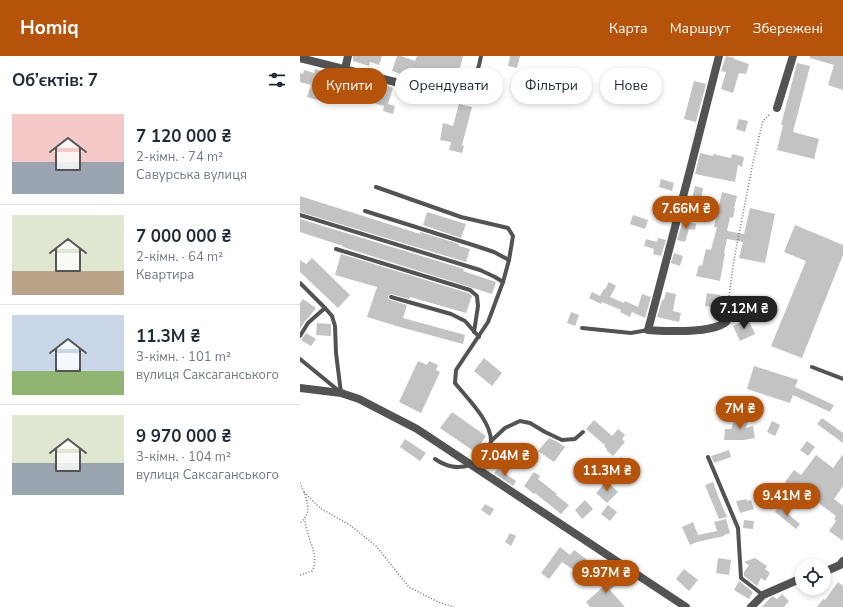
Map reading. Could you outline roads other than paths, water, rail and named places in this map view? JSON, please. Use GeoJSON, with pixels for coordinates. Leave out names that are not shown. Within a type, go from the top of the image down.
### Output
{"type":"FeatureCollection","features":[{"type":"Feature","properties":{"kind":"street"},"geometry":{"type":"LineString","coordinates":[[344,68],[348,56]]}},
{"type":"Feature","properties":{"kind":"street"},"geometry":{"type":"LineString","coordinates":[[719,56],[648,330],[688,331],[716,327],[726,322]]}},
{"type":"Feature","properties":{"kind":"street"},"geometry":{"type":"LineString","coordinates":[[778,108],[793,56]]}},
{"type":"Feature","properties":{"kind":"street"},"geometry":{"type":"LineString","coordinates":[[300,58],[340,68]]}},
{"type":"Feature","properties":{"kind":"street"},"geometry":{"type":"LineString","coordinates":[[300,388],[341,393],[359,399],[417,429],[686,607]]}},
{"type":"Feature","properties":{"kind":"street"},"geometry":{"type":"LineString","coordinates":[[831,569],[842,565]]}},
{"type":"Feature","properties":{"kind":"street"},"geometry":{"type":"LineString","coordinates":[[751,607],[763,595],[795,581]]}},
{"type":"Feature","properties":{"kind":"lane"},"geometry":{"type":"LineString","coordinates":[[479,68],[482,56]]}},
{"type":"Feature","properties":{"kind":"lane"},"geometry":{"type":"LineString","coordinates":[[376,187],[461,218],[508,228],[512,236],[509,260],[503,282],[488,322],[456,370],[455,383],[485,420],[491,441]]}},
{"type":"Feature","properties":{"kind":"lane"},"geometry":{"type":"LineString","coordinates":[[364,211],[494,252],[509,260]]}},
{"type":"Feature","properties":{"kind":"lane"},"geometry":{"type":"LineString","coordinates":[[300,215],[480,270],[495,276],[503,282]]}},
{"type":"Feature","properties":{"kind":"lane"},"geometry":{"type":"LineString","coordinates":[[336,249],[470,290],[477,296],[478,306],[474,332]]}},
{"type":"Feature","properties":{"kind":"lane"},"geometry":{"type":"LineString","coordinates":[[300,283],[332,316],[336,326],[336,353],[341,393]]}},
{"type":"Feature","properties":{"kind":"lane"},"geometry":{"type":"LineString","coordinates":[[391,297],[451,314],[465,321],[479,337]]}},
{"type":"Feature","properties":{"kind":"lane"},"geometry":{"type":"LineString","coordinates":[[300,336],[308,323],[325,308]]}},
{"type":"Feature","properties":{"kind":"lane"},"geometry":{"type":"LineString","coordinates":[[582,328],[631,333],[648,330]]}},
{"type":"Feature","properties":{"kind":"lane"},"geometry":{"type":"LineString","coordinates":[[300,359],[341,393]]}},
{"type":"Feature","properties":{"kind":"lane"},"geometry":{"type":"LineString","coordinates":[[812,367],[843,379]]}},
{"type":"Feature","properties":{"kind":"lane"},"geometry":{"type":"LineString","coordinates":[[435,459],[443,465],[462,468],[475,467],[487,454],[491,441],[505,428],[520,421],[530,423],[562,440],[575,439],[583,432]]}},
{"type":"Feature","properties":{"kind":"lane"},"geometry":{"type":"LineString","coordinates":[[708,457],[738,528],[741,578],[763,595]]}}]}
